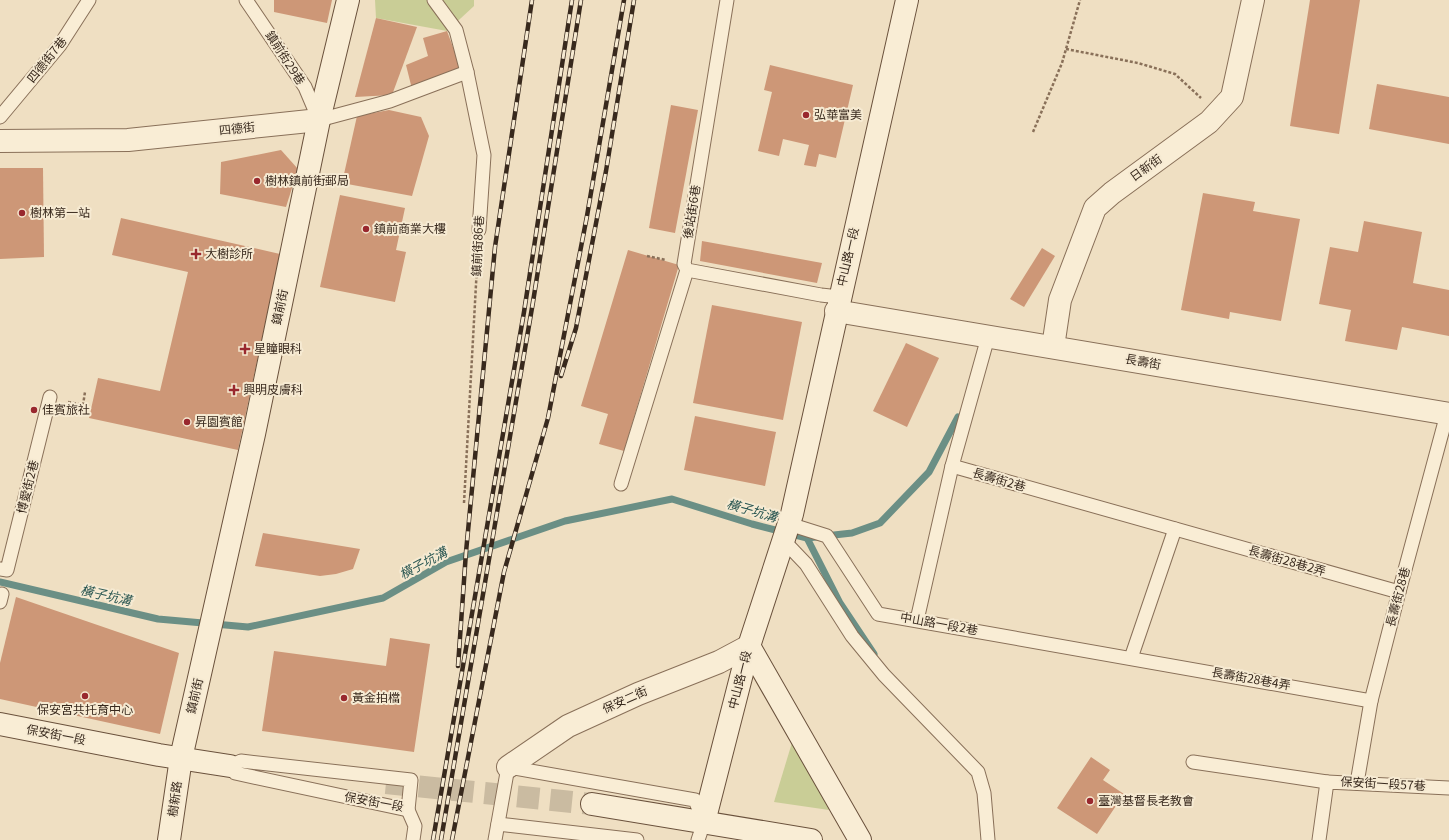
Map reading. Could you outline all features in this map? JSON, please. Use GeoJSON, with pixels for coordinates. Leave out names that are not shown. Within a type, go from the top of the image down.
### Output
{"type":"FeatureCollection","features":[{"type":"Feature","properties":{"kind":"street","name":"鎮前街"},"geometry":{"type":"LineString","coordinates":[[181,758],[254,434],[319,120],[348,0]]}},
{"type":"Feature","properties":{"kind":"street","name":"中山路一段"},"geometry":{"type":"LineString","coordinates":[[701,831],[749,646],[788,526],[907,0]]}},
{"type":"Feature","properties":{"kind":"street","name":"日新街"},"geometry":{"type":"LineString","coordinates":[[1053,347],[1060,300],[1095,208],[1112,193],[1209,122],[1232,97],[1253,0]]}},
{"type":"Feature","properties":{"kind":"street","name":"四德街"},"geometry":{"type":"LineString","coordinates":[[0,141],[128,140],[319,120]]}},
{"type":"Feature","properties":{"kind":"street","name":"長壽街"},"geometry":{"type":"LineString","coordinates":[[838,304],[988,336],[1448,414]]}},
{"type":"Feature","properties":{"kind":"street","name":"保安二街"},"geometry":{"type":"LineString","coordinates":[[508,767],[568,726],[638,694],[719,662],[749,646]]}},
{"type":"Feature","properties":{"kind":"street"},"geometry":{"type":"LineString","coordinates":[[749,646],[860,840]]}},
{"type":"Feature","properties":{"kind":"street","name":"保安街一段"},"geometry":{"type":"LineString","coordinates":[[0,724],[152,754],[230,766]]}},
{"type":"Feature","properties":{"kind":"street","name":"樹新路"},"geometry":{"type":"LineString","coordinates":[[169,840],[181,758]]}},
{"type":"Feature","properties":{"kind":"street"},"geometry":{"type":"LineString","coordinates":[[592,804],[701,831],[811,840]]}},
{"type":"Feature","properties":{"kind":"lane","name":"四德街7巷"},"geometry":{"type":"LineString","coordinates":[[0,117],[60,45],[89,0]]}},
{"type":"Feature","properties":{"kind":"lane","name":"鎮前街29巷"},"geometry":{"type":"LineString","coordinates":[[246,0],[304,87],[319,120]]}},
{"type":"Feature","properties":{"kind":"lane","name":"鎮前街86巷"},"geometry":{"type":"LineString","coordinates":[[434,0],[456,30],[467,72],[484,155],[478,230]]}},
{"type":"Feature","properties":{"kind":"lane","name":"後站街6巷"},"geometry":{"type":"LineString","coordinates":[[621,484],[687,270],[684,264],[727,0]]}},
{"type":"Feature","properties":{"kind":"lane","name":"四德街"},"geometry":{"type":"LineString","coordinates":[[319,120],[390,101],[467,72]]}},
{"type":"Feature","properties":{"kind":"lane"},"geometry":{"type":"LineString","coordinates":[[687,270],[822,295],[838,304]]}},
{"type":"Feature","properties":{"kind":"lane"},"geometry":{"type":"LineString","coordinates":[[917,620],[952,466],[988,336]]}},
{"type":"Feature","properties":{"kind":"lane","name":"博愛街2巷"},"geometry":{"type":"LineString","coordinates":[[0,569],[7,570],[50,398]]}},
{"type":"Feature","properties":{"kind":"lane","name":"長壽街28巷"},"geometry":{"type":"LineString","coordinates":[[1357,783],[1371,701],[1398,592],[1448,414]]}},
{"type":"Feature","properties":{"kind":"lane","name":"長壽街2巷"},"geometry":{"type":"LineString","coordinates":[[952,466],[1175,529]]}},
{"type":"Feature","properties":{"kind":"lane"},"geometry":{"type":"LineString","coordinates":[[788,526],[806,564],[852,636],[884,675],[978,772],[984,793],[988,840]]}},
{"type":"Feature","properties":{"kind":"lane","name":"中山路一段2巷"},"geometry":{"type":"LineString","coordinates":[[788,526],[827,536],[878,614],[1131,658]]}},
{"type":"Feature","properties":{"kind":"lane"},"geometry":{"type":"LineString","coordinates":[[1131,658],[1175,529]]}},
{"type":"Feature","properties":{"kind":"lane","name":"長壽街28巷2弄"},"geometry":{"type":"LineString","coordinates":[[1175,529],[1398,592]]}},
{"type":"Feature","properties":{"kind":"lane","name":"長壽街28巷4弄"},"geometry":{"type":"LineString","coordinates":[[1131,658],[1371,701]]}},
{"type":"Feature","properties":{"kind":"lane","name":"保安街一段"},"geometry":{"type":"LineString","coordinates":[[240,761],[411,780],[408,810],[235,773],[230,766],[240,761]]}},
{"type":"Feature","properties":{"kind":"lane"},"geometry":{"type":"LineString","coordinates":[[1193,762],[1327,782]]}},
{"type":"Feature","properties":{"kind":"lane"},"geometry":{"type":"LineString","coordinates":[[494,840],[508,767],[695,800],[701,831]]}},
{"type":"Feature","properties":{"kind":"lane","name":"保安街一段57巷"},"geometry":{"type":"LineString","coordinates":[[1319,840],[1327,782],[1449,788]]}},
{"type":"Feature","properties":{"kind":"lane"},"geometry":{"type":"LineString","coordinates":[[408,810],[415,826],[413,840]]}},
{"type":"Feature","properties":{"kind":"lane"},"geometry":{"type":"LineString","coordinates":[[498,824],[637,840]]}},
{"type":"Feature","properties":{"kind":"path"},"geometry":{"type":"LineString","coordinates":[[1033,132],[1062,63],[1080,0]]}},
{"type":"Feature","properties":{"kind":"path"},"geometry":{"type":"LineString","coordinates":[[1066,49],[1138,63],[1175,74],[1218,113]]}},
{"type":"Feature","properties":{"kind":"path","name":"鎮前街86巷"},"geometry":{"type":"LineString","coordinates":[[464,503],[478,230]]}},
{"type":"Feature","properties":{"kind":"path"},"geometry":{"type":"LineString","coordinates":[[50,398],[83,405],[85,392]]}},
{"type":"Feature","properties":{"kind":"green space"},"geometry":{"type":"Polygon","coordinates":[[[375,0],[474,0],[474,6],[447,31],[376,18],[375,0]]]}},
{"type":"Feature","properties":{"kind":"green space"},"geometry":{"type":"Polygon","coordinates":[[[794,736],[829,810],[774,802],[794,736]]]}},
{"type":"Feature","properties":{"kind":"building"},"geometry":{"type":"Polygon","coordinates":[[[274,0],[332,0],[327,23],[274,12],[274,0]]]}},
{"type":"Feature","properties":{"kind":"building"},"geometry":{"type":"Polygon","coordinates":[[[1310,0],[1360,0],[1339,134],[1290,126],[1310,0]]]}},
{"type":"Feature","properties":{"kind":"building"},"geometry":{"type":"Polygon","coordinates":[[[376,18],[417,27],[392,95],[355,97],[376,18]]]}},
{"type":"Feature","properties":{"kind":"building"},"geometry":{"type":"Polygon","coordinates":[[[447,31],[461,69],[412,89],[406,65],[428,56],[423,38],[447,31]]]}},
{"type":"Feature","properties":{"kind":"building","name":"弘華富美"},"geometry":{"type":"Polygon","coordinates":[[[770,65],[853,85],[836,158],[819,154],[816,167],[804,165],[809,145],[783,139],[779,156],[758,151],[772,92],[764,90],[770,65]]]}},
{"type":"Feature","properties":{"kind":"building"},"geometry":{"type":"Polygon","coordinates":[[[1377,84],[1449,97],[1449,144],[1369,129],[1377,84]]]}},
{"type":"Feature","properties":{"kind":"building"},"geometry":{"type":"Polygon","coordinates":[[[671,105],[698,110],[675,233],[649,228],[671,105]]]}},
{"type":"Feature","properties":{"kind":"building"},"geometry":{"type":"Polygon","coordinates":[[[389,110],[421,117],[429,136],[412,196],[342,183],[357,116],[389,110]]]}},
{"type":"Feature","properties":{"kind":"building","name":"樹林鎮前街郵局"},"geometry":{"type":"Polygon","coordinates":[[[281,150],[298,169],[286,207],[220,194],[221,162],[281,150]]]}},
{"type":"Feature","properties":{"kind":"building","name":"樹林第一站"},"geometry":{"type":"Polygon","coordinates":[[[0,168],[43,168],[44,257],[0,259],[0,168]]]}},
{"type":"Feature","properties":{"kind":"building"},"geometry":{"type":"Polygon","coordinates":[[[1203,193],[1255,202],[1253,211],[1300,219],[1281,321],[1230,312],[1229,319],[1181,310],[1203,193]]]}},
{"type":"Feature","properties":{"kind":"building","name":"鎮前商業大樓"},"geometry":{"type":"Polygon","coordinates":[[[340,195],[405,208],[396,250],[406,252],[395,302],[320,287],[340,195]]]}},
{"type":"Feature","properties":{"kind":"building"},"geometry":{"type":"Polygon","coordinates":[[[121,218],[280,254],[238,450],[89,418],[98,378],[160,391],[188,272],[112,255],[121,218]]]}},
{"type":"Feature","properties":{"kind":"building"},"geometry":{"type":"Polygon","coordinates":[[[1364,221],[1422,232],[1413,283],[1449,290],[1449,336],[1402,327],[1397,350],[1345,341],[1351,310],[1319,304],[1330,247],[1358,252],[1364,221]]]}},
{"type":"Feature","properties":{"kind":"building"},"geometry":{"type":"Polygon","coordinates":[[[702,241],[822,263],[817,283],[700,261],[702,241]]]}},
{"type":"Feature","properties":{"kind":"building"},"geometry":{"type":"Polygon","coordinates":[[[1042,248],[1055,256],[1024,307],[1010,299],[1042,248]]]}},
{"type":"Feature","properties":{"kind":"building"},"geometry":{"type":"Polygon","coordinates":[[[628,250],[679,265],[624,451],[599,444],[608,414],[581,406],[628,250]]]}},
{"type":"Feature","properties":{"kind":"building"},"geometry":{"type":"Polygon","coordinates":[[[712,305],[802,322],[783,420],[693,403],[712,305]]]}},
{"type":"Feature","properties":{"kind":"building"},"geometry":{"type":"Polygon","coordinates":[[[906,343],[939,358],[907,427],[873,411],[906,343]]]}},
{"type":"Feature","properties":{"kind":"building"},"geometry":{"type":"Polygon","coordinates":[[[695,416],[776,432],[765,486],[684,470],[695,416]]]}},
{"type":"Feature","properties":{"kind":"building"},"geometry":{"type":"Polygon","coordinates":[[[263,533],[360,549],[353,569],[336,574],[320,576],[255,566],[263,533]]]}},
{"type":"Feature","properties":{"kind":"building"},"geometry":{"type":"Polygon","coordinates":[[[16,597],[179,653],[160,734],[0,699],[0,663],[16,597]]]}},
{"type":"Feature","properties":{"kind":"building","name":"黃金拍檔"},"geometry":{"type":"Polygon","coordinates":[[[390,638],[430,644],[414,752],[262,731],[274,651],[386,666],[390,638]]]}},
{"type":"Feature","properties":{"kind":"building","name":"臺灣基督長老教會"},"geometry":{"type":"Polygon","coordinates":[[[1091,757],[1110,770],[1103,780],[1124,794],[1097,834],[1057,808],[1091,757]]]}},
{"type":"Feature","properties":{"kind":"waterway","name":"橫子坑溝"},"geometry":{"type":"LineString","coordinates":[[0,582],[158,619],[248,627],[383,598],[446,562],[565,521],[672,499],[752,524],[807,538],[852,533],[880,523],[929,472],[958,417]]}},
{"type":"Feature","properties":{"kind":"waterway"},"geometry":{"type":"LineString","coordinates":[[807,538],[840,603],[874,654]]}},
{"type":"Feature","properties":{"kind":"tunnel"},"geometry":{"type":"LineString","coordinates":[[386,783],[592,804]]}},
{"type":"Feature","properties":{"kind":"railway"},"geometry":{"type":"LineString","coordinates":[[458,666],[466,552],[495,247],[532,0]]}},
{"type":"Feature","properties":{"kind":"railway"},"geometry":{"type":"LineString","coordinates":[[433,840],[524,312],[572,0]]}},
{"type":"Feature","properties":{"kind":"railway"},"geometry":{"type":"LineString","coordinates":[[441,840],[533,302],[581,0]]}},
{"type":"Feature","properties":{"kind":"railway"},"geometry":{"type":"LineString","coordinates":[[452,840],[504,572],[548,418],[587,216],[624,0]]}},
{"type":"Feature","properties":{"kind":"railway"},"geometry":{"type":"LineString","coordinates":[[561,376],[576,328],[606,171],[634,0]]}},
{"type":"Feature","properties":{"kind":"place","name":"弘華富美"},"geometry":{"type":"Point","coordinates":[806,115]}},
{"type":"Feature","properties":{"kind":"place","name":"樹林鎮前街郵局"},"geometry":{"type":"Point","coordinates":[257,181]}},
{"type":"Feature","properties":{"kind":"place","name":"樹林第一站"},"geometry":{"type":"Point","coordinates":[22,213]}},
{"type":"Feature","properties":{"kind":"place","name":"鎮前商業大樓"},"geometry":{"type":"Point","coordinates":[366,229]}},
{"type":"Feature","properties":{"kind":"place","name":"大樹診所"},"geometry":{"type":"Point","coordinates":[196,254]}},
{"type":"Feature","properties":{"kind":"place","name":"星瞳眼科"},"geometry":{"type":"Point","coordinates":[245,349]}},
{"type":"Feature","properties":{"kind":"place","name":"興明皮膚科"},"geometry":{"type":"Point","coordinates":[234,390]}},
{"type":"Feature","properties":{"kind":"place","name":"佳賓旅社"},"geometry":{"type":"Point","coordinates":[34,410]}},
{"type":"Feature","properties":{"kind":"place","name":"昇園賓館"},"geometry":{"type":"Point","coordinates":[187,422]}},
{"type":"Feature","properties":{"kind":"place","name":"保安宮共托育中心"},"geometry":{"type":"Point","coordinates":[85,696]}},
{"type":"Feature","properties":{"kind":"place","name":"黃金拍檔"},"geometry":{"type":"Point","coordinates":[344,698]}},
{"type":"Feature","properties":{"kind":"place","name":"臺灣基督長老教會"},"geometry":{"type":"Point","coordinates":[1090,801]}}]}
